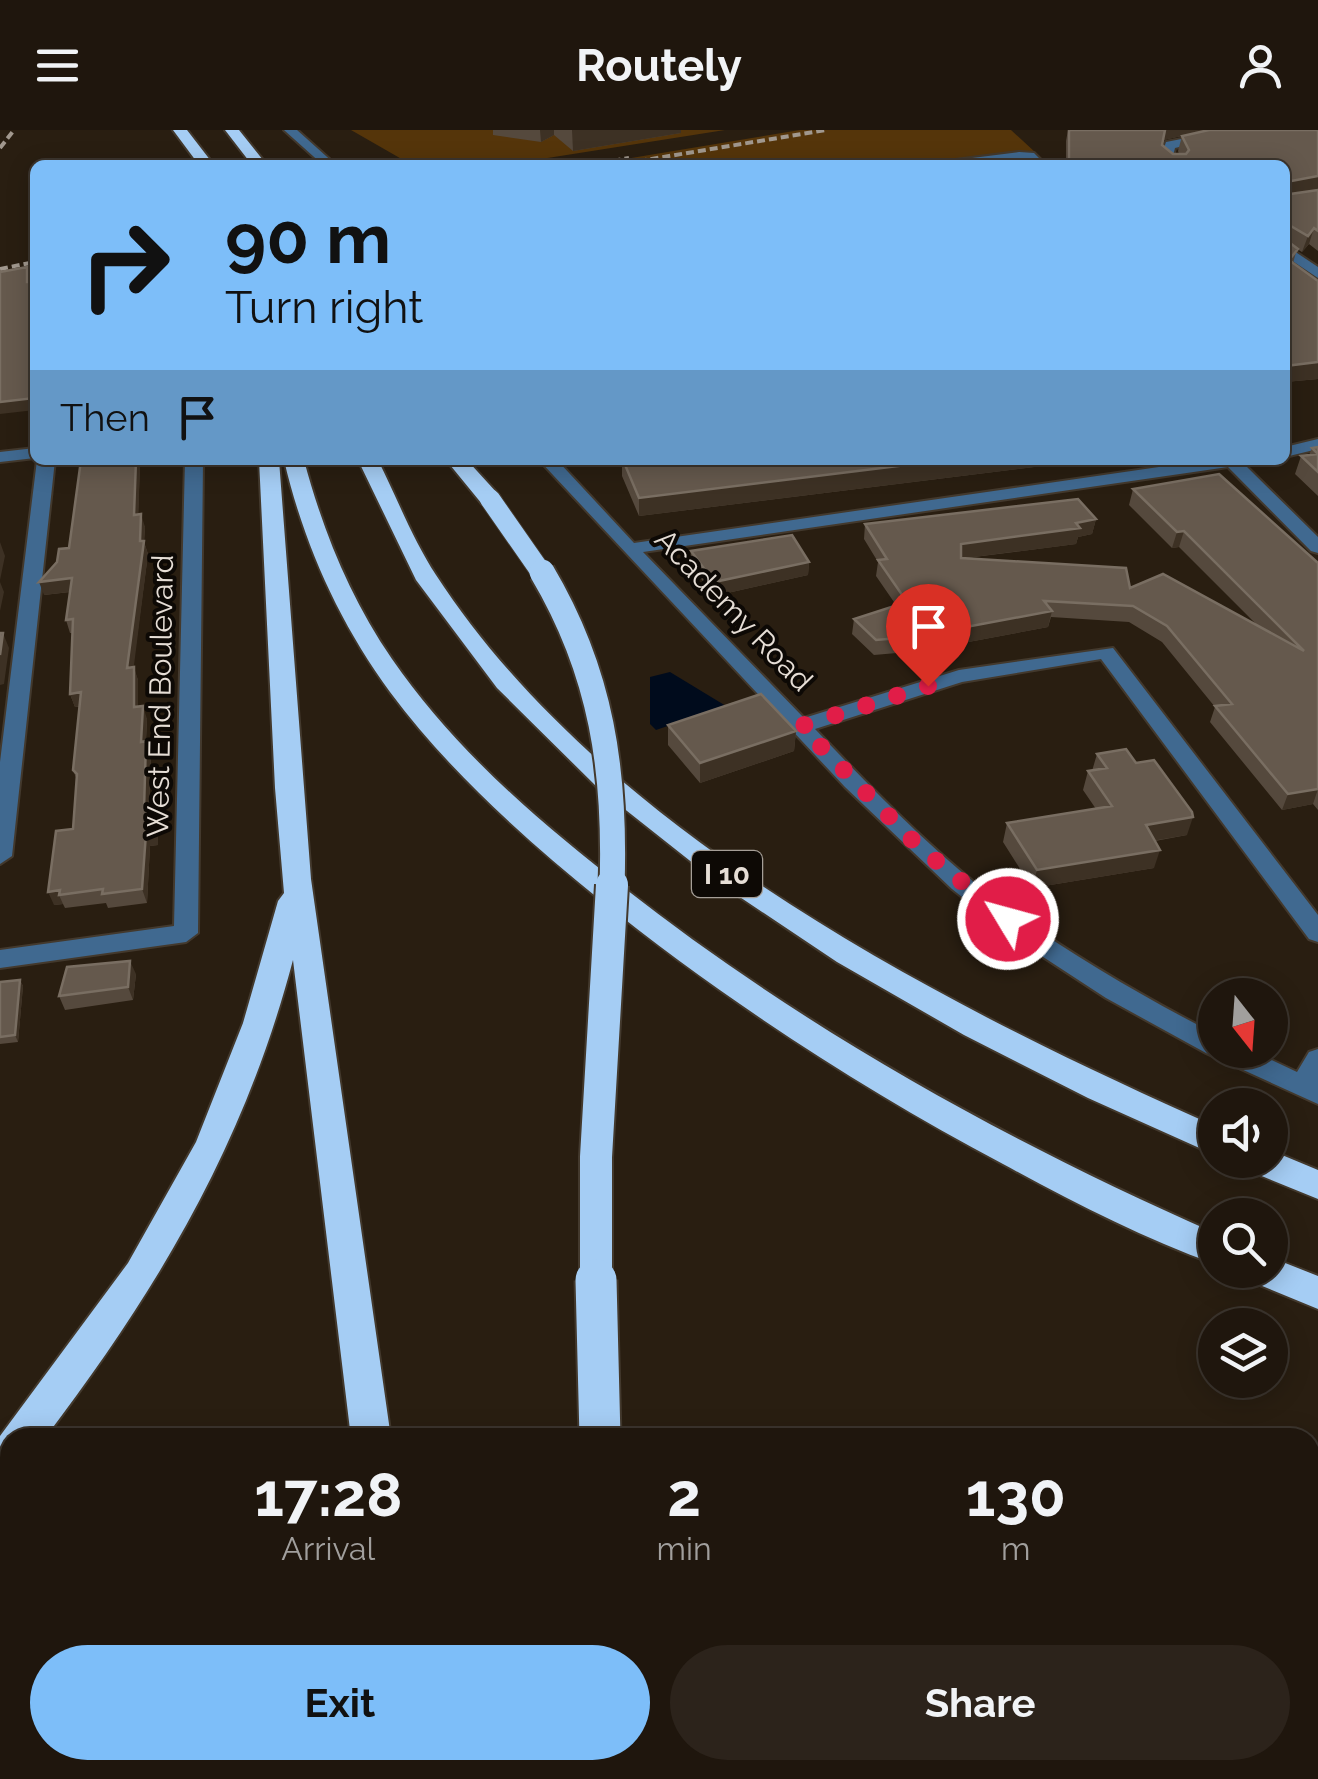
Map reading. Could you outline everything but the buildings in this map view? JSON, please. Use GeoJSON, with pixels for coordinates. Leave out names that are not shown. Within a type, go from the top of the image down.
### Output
{"type":"FeatureCollection","features":[{"type":"Feature","properties":{"kind":"highway"},"geometry":{"type":"LineString","coordinates":[[180,130],[203,160]]}},
{"type":"Feature","properties":{"kind":"highway"},"geometry":{"type":"LineString","coordinates":[[232,130],[256,160]]}},
{"type":"Feature","properties":{"kind":"highway"},"geometry":{"type":"LineString","coordinates":[[270,465],[288,788],[297,879],[371,1428]]}},
{"type":"Feature","properties":{"kind":"highway"},"geometry":{"type":"LineString","coordinates":[[295,465],[325,564],[398,685],[455,754],[558,850],[683,948],[857,1066],[976,1133],[1198,1242]]}},
{"type":"Feature","properties":{"kind":"highway","name":"I 10"},"geometry":{"type":"LineString","coordinates":[[370,465],[402,542],[442,604],[495,672],[576,754],[670,834],[761,898],[903,986],[1050,1066],[1198,1133]]}},
{"type":"Feature","properties":{"kind":"highway"},"geometry":{"type":"LineString","coordinates":[[460,465],[538,563],[570,627],[598,702],[609,772],[612,852],[596,1158],[600,1428]]}},
{"type":"Feature","properties":{"kind":"highway"},"geometry":{"type":"LineString","coordinates":[[27,1428],[121,1301],[174,1219],[240,1079],[284,940],[297,879]]}},
{"type":"Feature","properties":{"kind":"highway"},"geometry":{"type":"LineString","coordinates":[[1288,1172],[1318,1185]]}},
{"type":"Feature","properties":{"kind":"highway"},"geometry":{"type":"LineString","coordinates":[[1288,1280],[1318,1293]]}},
{"type":"Feature","properties":{"kind":"street"},"geometry":{"type":"LineString","coordinates":[[290,130],[324,160]]}},
{"type":"Feature","properties":{"kind":"street"},"geometry":{"type":"LineString","coordinates":[[1170,160],[1167,157],[1170,146],[1246,130]]}},
{"type":"Feature","properties":{"kind":"street"},"geometry":{"type":"LineString","coordinates":[[976,160],[1030,156],[1034,160]]}},
{"type":"Feature","properties":{"kind":"street"},"geometry":{"type":"LineString","coordinates":[[1290,253],[1318,274]]}},
{"type":"Feature","properties":{"kind":"street"},"geometry":{"type":"LineString","coordinates":[[1290,451],[1318,444]]}},
{"type":"Feature","properties":{"kind":"street"},"geometry":{"type":"LineString","coordinates":[[0,457],[30,454]]}},
{"type":"Feature","properties":{"kind":"street"},"geometry":{"type":"LineString","coordinates":[[0,856],[45,465]]}},
{"type":"Feature","properties":{"kind":"street","name":"West End Boulevard"},"geometry":{"type":"LineString","coordinates":[[0,959],[186,934],[194,465]]}},
{"type":"Feature","properties":{"kind":"street","name":"Academy Road"},"geometry":{"type":"LineString","coordinates":[[553,465],[801,726],[962,885],[1118,993],[1198,1037]]}},
{"type":"Feature","properties":{"kind":"street"},"geometry":{"type":"LineString","coordinates":[[629,548],[1210,465]]}},
{"type":"Feature","properties":{"kind":"street"},"geometry":{"type":"LineString","coordinates":[[1242,465],[1318,547]]}},
{"type":"Feature","properties":{"kind":"street"},"geometry":{"type":"LineString","coordinates":[[801,726],[959,676],[1106,652],[1318,934]]}},
{"type":"Feature","properties":{"kind":"street"},"geometry":{"type":"LineString","coordinates":[[1264,1068],[1310,1089],[1318,1059]]}},
{"type":"Feature","properties":{"kind":"shaded area"},"geometry":{"type":"Polygon","coordinates":[[[351,130],[725,130],[536,160],[403,160],[351,130]]]}},
{"type":"Feature","properties":{"kind":"shaded area"},"geometry":{"type":"Polygon","coordinates":[[[800,130],[1011,130],[1044,160],[619,160],[800,130]]]}},
{"type":"Feature","properties":{"kind":"water"},"geometry":{"type":"Polygon","coordinates":[[[670,672],[726,706],[656,730],[650,724],[650,677],[670,672]]]}},
{"type":"Feature","properties":{"kind":"railway"},"geometry":{"type":"LineString","coordinates":[[0,148],[14,130]]}},
{"type":"Feature","properties":{"kind":"railway"},"geometry":{"type":"LineString","coordinates":[[645,160],[826,130]]}},
{"type":"Feature","properties":{"kind":"railway"},"geometry":{"type":"LineString","coordinates":[[618,160],[629,158]]}},
{"type":"Feature","properties":{"kind":"railway"},"geometry":{"type":"LineString","coordinates":[[0,269],[30,263]]}},
{"type":"Feature","properties":{"kind":"route"},"geometry":{"type":"LineString","coordinates":[[928,686],[801,726],[918,846],[1008,919]]}}]}
